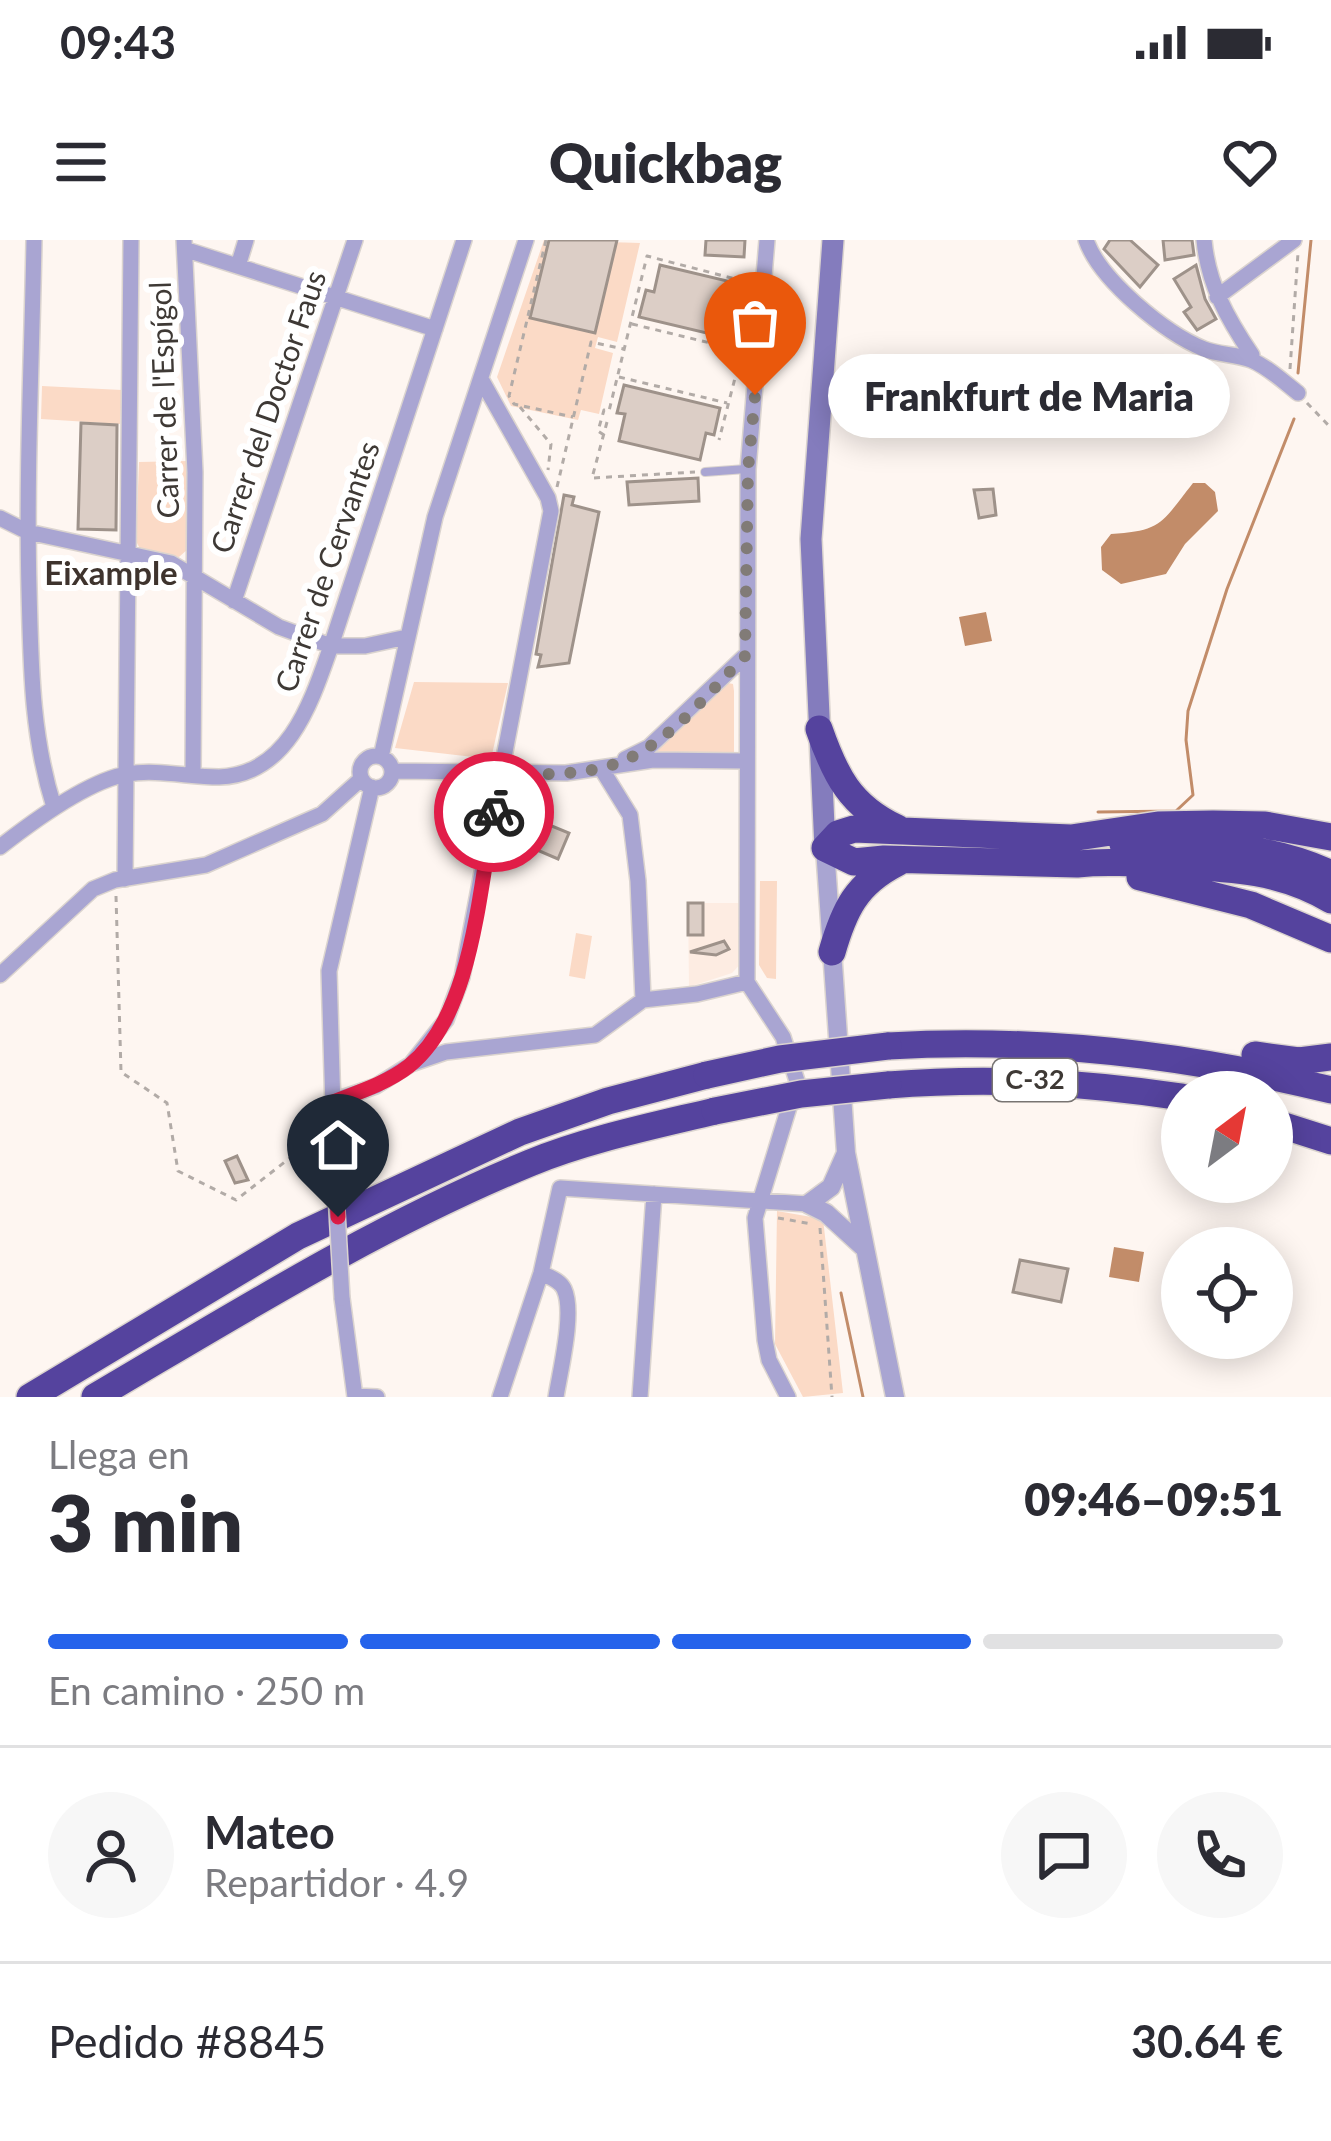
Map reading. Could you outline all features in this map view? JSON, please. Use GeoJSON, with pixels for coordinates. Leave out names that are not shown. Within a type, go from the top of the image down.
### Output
{"type":"FeatureCollection","features":[{"type":"Feature","properties":{"kind":"highway"},"geometry":{"type":"LineString","coordinates":[[819,729],[844,789],[905,846]]}},
{"type":"Feature","properties":{"kind":"highway"},"geometry":{"type":"LineString","coordinates":[[1074,851],[1158,825],[1265,825],[1331,837]]}},
{"type":"Feature","properties":{"kind":"highway"},"geometry":{"type":"LineString","coordinates":[[825,848],[838,834],[854,829],[905,846],[1074,851],[1251,905],[1331,939]]}},
{"type":"Feature","properties":{"kind":"highway"},"geometry":{"type":"LineString","coordinates":[[1074,851],[1093,844],[1240,848],[1278,854],[1331,874]]}},
{"type":"Feature","properties":{"kind":"highway"},"geometry":{"type":"LineString","coordinates":[[832,952],[850,900],[905,846]]}},
{"type":"Feature","properties":{"kind":"highway"},"geometry":{"type":"LineString","coordinates":[[1074,851],[1103,861],[1242,869],[1292,880],[1331,900]]}},
{"type":"Feature","properties":{"kind":"highway","name":"C-32"},"geometry":{"type":"LineString","coordinates":[[30,1397],[298,1235],[520,1132],[608,1101],[707,1075],[781,1059],[960,1042],[1042,1044],[1198,1061],[1331,1090]]}},
{"type":"Feature","properties":{"kind":"highway"},"geometry":{"type":"LineString","coordinates":[[1198,1061],[1238,1053],[1299,1060],[1331,1057]]}},
{"type":"Feature","properties":{"kind":"highway","name":"C-32"},"geometry":{"type":"LineString","coordinates":[[95,1397],[357,1243],[532,1162],[623,1133],[801,1094],[950,1080],[1052,1080],[1161,1094]]}},
{"type":"Feature","properties":{"kind":"highway"},"geometry":{"type":"LineString","coordinates":[[1293,1124],[1331,1131]]}},
{"type":"Feature","properties":{"kind":"highway"},"geometry":{"type":"LineString","coordinates":[[1293,1127],[1331,1141]]}},
{"type":"Feature","properties":{"kind":"main road"},"geometry":{"type":"LineString","coordinates":[[825,848],[812,539],[833,240]]}},
{"type":"Feature","properties":{"kind":"street"},"geometry":{"type":"LineString","coordinates":[[34,240],[28,532],[32,713],[54,807]]}},
{"type":"Feature","properties":{"kind":"street"},"geometry":{"type":"LineString","coordinates":[[120,879],[131,240]]}},
{"type":"Feature","properties":{"kind":"street"},"geometry":{"type":"LineString","coordinates":[[238,266],[246,240]]}},
{"type":"Feature","properties":{"kind":"street","name":"Carrer del Doctor Faus"},"geometry":{"type":"LineString","coordinates":[[234,601],[355,240]]}},
{"type":"Feature","properties":{"kind":"street","name":"Carrer de Cervantes"},"geometry":{"type":"LineString","coordinates":[[124,774],[224,777],[246,770],[278,750],[308,712],[464,240]]}},
{"type":"Feature","properties":{"kind":"street"},"geometry":{"type":"LineString","coordinates":[[0,975],[93,889],[120,879],[187,869],[322,814],[366,783],[386,785],[407,637],[436,518],[526,240]]}},
{"type":"Feature","properties":{"kind":"street"},"geometry":{"type":"LineString","coordinates":[[767,240],[750,351],[745,656],[748,982],[783,1036],[797,1081],[755,1218],[765,1340],[788,1397]]}},
{"type":"Feature","properties":{"kind":"street"},"geometry":{"type":"LineString","coordinates":[[1086,240],[1094,258],[1121,289],[1169,329],[1219,354],[1251,360],[1298,393]]}},
{"type":"Feature","properties":{"kind":"street"},"geometry":{"type":"LineString","coordinates":[[1204,240],[1207,271],[1217,297],[1251,360]]}},
{"type":"Feature","properties":{"kind":"street"},"geometry":{"type":"LineString","coordinates":[[1217,297],[1297,240]]}},
{"type":"Feature","properties":{"kind":"street"},"geometry":{"type":"LineString","coordinates":[[186,245],[435,329]]}},
{"type":"Feature","properties":{"kind":"street","name":"Carrer de l'Espígol"},"geometry":{"type":"LineString","coordinates":[[186,245],[196,577],[193,775]]}},
{"type":"Feature","properties":{"kind":"street"},"geometry":{"type":"LineString","coordinates":[[446,1052],[442,1044],[446,1019],[462,977],[551,511],[481,380]]}},
{"type":"Feature","properties":{"kind":"street"},"geometry":{"type":"LineString","coordinates":[[0,518],[28,532],[172,563],[279,627],[331,646],[365,646],[407,637]]}},
{"type":"Feature","properties":{"kind":"street"},"geometry":{"type":"LineString","coordinates":[[651,754],[745,656]]}},
{"type":"Feature","properties":{"kind":"street"},"geometry":{"type":"LineString","coordinates":[[377,1397],[355,1396],[343,1298],[328,971],[366,783],[364,761],[501,774],[607,767],[651,754],[745,761]]}},
{"type":"Feature","properties":{"kind":"street"},"geometry":{"type":"LineString","coordinates":[[607,767],[630,815],[643,1000]]}},
{"type":"Feature","properties":{"kind":"street"},"geometry":{"type":"LineString","coordinates":[[0,847],[54,807],[124,774]]}},
{"type":"Feature","properties":{"kind":"street"},"geometry":{"type":"LineString","coordinates":[[825,848],[846,1153],[895,1397]]}},
{"type":"Feature","properties":{"kind":"street"},"geometry":{"type":"LineString","coordinates":[[333,1102],[446,1052],[596,1035],[643,1000],[748,982]]}},
{"type":"Feature","properties":{"kind":"street"},"geometry":{"type":"LineString","coordinates":[[411,1064],[446,1019]]}},
{"type":"Feature","properties":{"kind":"street"},"geometry":{"type":"LineString","coordinates":[[817,1205],[832,1187],[846,1153]]}},
{"type":"Feature","properties":{"kind":"street"},"geometry":{"type":"LineString","coordinates":[[500,1397],[541,1273],[560,1188],[817,1205],[842,1214],[855,1205]]}},
{"type":"Feature","properties":{"kind":"street"},"geometry":{"type":"LineString","coordinates":[[640,1397],[654,1194]]}},
{"type":"Feature","properties":{"kind":"street"},"geometry":{"type":"LineString","coordinates":[[817,1205],[862,1246]]}},
{"type":"Feature","properties":{"kind":"street"},"geometry":{"type":"LineString","coordinates":[[541,1273],[555,1279],[566,1292],[567,1323],[556,1397]]}},
{"type":"Feature","properties":{"kind":"lane"},"geometry":{"type":"LineString","coordinates":[[705,472],[748,470]]}},
{"type":"Feature","properties":{"kind":"path"},"geometry":{"type":"LineString","coordinates":[[546,240],[509,396],[551,444],[548,483]]}},
{"type":"Feature","properties":{"kind":"path"},"geometry":{"type":"LineString","coordinates":[[1297,240],[1289,366],[1298,393],[1331,428]]}},
{"type":"Feature","properties":{"kind":"path"},"geometry":{"type":"LineString","coordinates":[[604,435],[598,431],[604,410],[609,411],[647,256],[747,282],[750,351],[728,403],[719,440]]}},
{"type":"Feature","properties":{"kind":"path"},"geometry":{"type":"LineString","coordinates":[[630,324],[750,351]]}},
{"type":"Feature","properties":{"kind":"path"},"geometry":{"type":"LineString","coordinates":[[551,511],[558,511],[554,496],[591,341],[624,350]]}},
{"type":"Feature","properties":{"kind":"path"},"geometry":{"type":"LineString","coordinates":[[617,377],[728,403]]}},
{"type":"Feature","properties":{"kind":"path"},"geometry":{"type":"LineString","coordinates":[[518,405],[573,417]]}},
{"type":"Feature","properties":{"kind":"path"},"geometry":{"type":"LineString","coordinates":[[607,422],[592,478],[705,472]]}},
{"type":"Feature","properties":{"kind":"path"},"geometry":{"type":"LineString","coordinates":[[120,879],[121,1072],[167,1103],[178,1171],[236,1199],[313,1140],[334,1135]]}},
{"type":"Feature","properties":{"kind":"path"},"geometry":{"type":"LineString","coordinates":[[778,1218],[819,1226],[832,1397]]}},
{"type":"Feature","properties":{"kind":"shaded area"},"geometry":{"type":"Polygon","coordinates":[[[544,240],[640,243],[617,342],[598,337],[595,348],[613,353],[599,414],[581,410],[578,420],[511,406],[497,377],[544,240]]]}},
{"type":"Feature","properties":{"kind":"shaded area"},"geometry":{"type":"Polygon","coordinates":[[[42,386],[122,390],[120,424],[41,419],[42,386]]]}},
{"type":"Feature","properties":{"kind":"shaded area"},"geometry":{"type":"Polygon","coordinates":[[[188,461],[188,549],[179,557],[140,549],[136,541],[139,462],[188,461]]]}},
{"type":"Feature","properties":{"kind":"shaded area"},"geometry":{"type":"Polygon","coordinates":[[[1193,483],[1205,483],[1215,492],[1218,511],[1185,544],[1166,574],[1121,584],[1102,570],[1101,547],[1111,534],[1152,527],[1193,483]]]}},
{"type":"Feature","properties":{"kind":"shaded area"},"geometry":{"type":"Polygon","coordinates":[[[986,612],[992,641],[965,646],[959,617],[986,612]]]}},
{"type":"Feature","properties":{"kind":"shaded area"},"geometry":{"type":"Polygon","coordinates":[[[414,682],[508,683],[491,759],[395,748],[414,682]]]}},
{"type":"Feature","properties":{"kind":"shaded area"},"geometry":{"type":"Polygon","coordinates":[[[728,683],[734,691],[734,757],[654,754],[655,747],[728,683]]]}},
{"type":"Feature","properties":{"kind":"shaded area"},"geometry":{"type":"Polygon","coordinates":[[[760,881],[777,881],[776,979],[767,978],[759,965],[760,881]]]}},
{"type":"Feature","properties":{"kind":"shaded area"},"geometry":{"type":"Polygon","coordinates":[[[688,903],[742,903],[742,962],[732,973],[689,987],[688,903]]]}},
{"type":"Feature","properties":{"kind":"shaded area"},"geometry":{"type":"Polygon","coordinates":[[[576,933],[592,936],[585,979],[569,976],[576,933]]]}},
{"type":"Feature","properties":{"kind":"shaded area"},"geometry":{"type":"Polygon","coordinates":[[[777,1211],[823,1219],[843,1393],[803,1397],[775,1344],[777,1211]]]}},
{"type":"Feature","properties":{"kind":"shaded area"},"geometry":{"type":"Polygon","coordinates":[[[1114,1247],[1144,1252],[1139,1282],[1109,1277],[1114,1247]]]}},
{"type":"Feature","properties":{"kind":"building"},"geometry":{"type":"Polygon","coordinates":[[[549,240],[617,240],[595,333],[530,318],[549,240]]]}},
{"type":"Feature","properties":{"kind":"building"},"geometry":{"type":"Polygon","coordinates":[[[706,240],[745,240],[744,257],[705,255],[706,240]]]}},
{"type":"Feature","properties":{"kind":"building"},"geometry":{"type":"Polygon","coordinates":[[[1110,240],[1130,240],[1158,265],[1140,287],[1104,249],[1110,240]]]}},
{"type":"Feature","properties":{"kind":"building"},"geometry":{"type":"Polygon","coordinates":[[[1163,240],[1192,240],[1194,255],[1165,260],[1163,240]]]}},
{"type":"Feature","properties":{"kind":"building"},"geometry":{"type":"Polygon","coordinates":[[[660,265],[740,284],[734,310],[742,312],[736,340],[639,317],[646,290],[654,292],[660,265]]]}},
{"type":"Feature","properties":{"kind":"building"},"geometry":{"type":"Polygon","coordinates":[[[1196,265],[1216,319],[1197,330],[1184,312],[1191,307],[1174,279],[1196,265]]]}},
{"type":"Feature","properties":{"kind":"building"},"geometry":{"type":"Polygon","coordinates":[[[624,385],[720,408],[714,435],[706,433],[700,460],[619,441],[625,414],[617,413],[624,385]]]}},
{"type":"Feature","properties":{"kind":"building"},"geometry":{"type":"Polygon","coordinates":[[[81,423],[117,425],[116,530],[78,529],[81,423]]]}},
{"type":"Feature","properties":{"kind":"building"},"geometry":{"type":"Polygon","coordinates":[[[698,478],[699,501],[629,505],[627,482],[698,478]]]}},
{"type":"Feature","properties":{"kind":"building"},"geometry":{"type":"Polygon","coordinates":[[[993,489],[996,515],[979,518],[974,490],[993,489]]]}},
{"type":"Feature","properties":{"kind":"building"},"geometry":{"type":"Polygon","coordinates":[[[564,495],[574,497],[572,505],[599,512],[569,663],[538,667],[541,655],[536,654],[564,495]]]}},
{"type":"Feature","properties":{"kind":"building"},"geometry":{"type":"Polygon","coordinates":[[[542,822],[569,833],[558,859],[530,847],[542,822]]]}},
{"type":"Feature","properties":{"kind":"building"},"geometry":{"type":"Polygon","coordinates":[[[688,903],[703,903],[703,935],[688,935],[688,903]]]}},
{"type":"Feature","properties":{"kind":"building"},"geometry":{"type":"Polygon","coordinates":[[[724,941],[729,949],[716,955],[690,952],[724,941]]]}},
{"type":"Feature","properties":{"kind":"building"},"geometry":{"type":"Polygon","coordinates":[[[237,1156],[248,1180],[235,1183],[225,1161],[237,1156]]]}},
{"type":"Feature","properties":{"kind":"building"},"geometry":{"type":"Polygon","coordinates":[[[1020,1260],[1068,1269],[1061,1302],[1013,1292],[1020,1260]]]}},
{"type":"Feature","properties":{"kind":"waterway"},"geometry":{"type":"LineString","coordinates":[[1298,373],[1311,240]]}},
{"type":"Feature","properties":{"kind":"waterway"},"geometry":{"type":"LineString","coordinates":[[1098,812],[1176,811],[1193,795],[1186,740],[1188,711],[1227,589],[1294,419]]}},
{"type":"Feature","properties":{"kind":"waterway"},"geometry":{"type":"LineString","coordinates":[[841,1293],[863,1397]]}},
{"type":"Feature","properties":{"kind":"way so far"},"geometry":{"type":"LineString","coordinates":[[494,812],[501,774],[566,773],[612,765],[649,747],[745,656],[748,470],[755,395]]}},
{"type":"Feature","properties":{"kind":"place","name":"Frankfurt de Maria"},"geometry":{"type":"Point","coordinates":[755,395]}},
{"type":"Feature","properties":{"kind":"district","name":"Eixample"},"geometry":{"type":"Point","coordinates":[111,573]}},
{"type":"Feature","properties":{"kind":"route"},"geometry":{"type":"LineString","coordinates":[[338,1217],[333,1102],[376,1086],[411,1064],[446,1019],[462,977],[494,812]]}}]}
